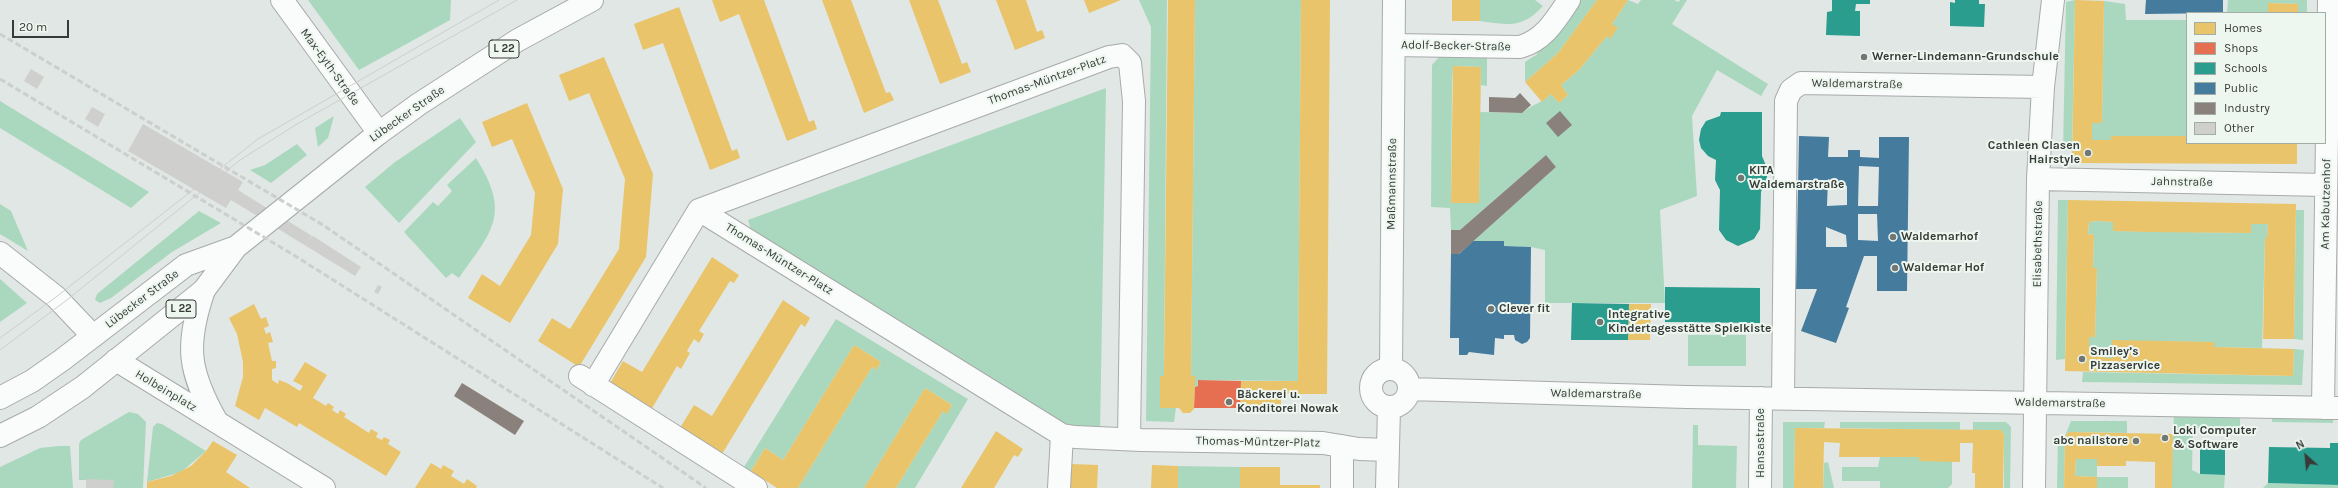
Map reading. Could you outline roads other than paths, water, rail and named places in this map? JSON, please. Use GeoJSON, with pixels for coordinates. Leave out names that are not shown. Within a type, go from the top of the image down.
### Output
{"type":"FeatureCollection","features":[{"type":"Feature","properties":{"kind":"street","name":"Max-Eyth-Straße"},"geometry":{"type":"LineString","coordinates":[[282,0],[379,133]]}},
{"type":"Feature","properties":{"kind":"street","name":"Lübecker Straße"},"geometry":{"type":"LineString","coordinates":[[116,360],[204,290],[236,247],[379,133],[419,104],[518,40],[592,0]]}},
{"type":"Feature","properties":{"kind":"street","name":"Maßmannstraße"},"geometry":{"type":"LineString","coordinates":[[1391,369],[1394,0]]}},
{"type":"Feature","properties":{"kind":"street","name":"Adolf-Becker-Straße"},"geometry":{"type":"LineString","coordinates":[[1394,45],[1520,47],[1533,43],[1545,34],[1568,0]]}},
{"type":"Feature","properties":{"kind":"street","name":"Elisabethstraße"},"geometry":{"type":"LineString","coordinates":[[2034,488],[2038,179],[2043,87],[2053,0]]}},
{"type":"Feature","properties":{"kind":"street","name":"Am Kabutzenhof"},"geometry":{"type":"LineString","coordinates":[[2329,0],[2333,147],[2326,185],[2330,408]]}},
{"type":"Feature","properties":{"kind":"street","name":"Thomas-Müntzer-Platz"},"geometry":{"type":"LineString","coordinates":[[700,210],[1109,57],[1122,55],[1130,63],[1134,101],[1129,439]]}},
{"type":"Feature","properties":{"kind":"street","name":"Waldemarstraße"},"geometry":{"type":"LineString","coordinates":[[1783,398],[1786,101],[1791,90],[1801,83],[2043,87]]}},
{"type":"Feature","properties":{"kind":"street","name":"Jahnstraße"},"geometry":{"type":"LineString","coordinates":[[2038,179],[2326,185]]}},
{"type":"Feature","properties":{"kind":"street"},"geometry":{"type":"LineString","coordinates":[[700,210],[587,380],[756,488]]}},
{"type":"Feature","properties":{"kind":"street","name":"Thomas-Müntzer-Platz"},"geometry":{"type":"LineString","coordinates":[[700,210],[1062,435],[1129,439],[1323,443],[1388,450]]}},
{"type":"Feature","properties":{"kind":"street","name":"Lübecker Straße"},"geometry":{"type":"LineString","coordinates":[[93,336],[186,265],[236,247]]}},
{"type":"Feature","properties":{"kind":"street"},"geometry":{"type":"LineString","coordinates":[[0,253],[41,284],[71,312],[93,336]]}},
{"type":"Feature","properties":{"kind":"street"},"geometry":{"type":"LineString","coordinates":[[204,290],[193,324],[191,355],[198,382],[217,422]]}},
{"type":"Feature","properties":{"kind":"street","name":"Holbeinplatz"},"geometry":{"type":"LineString","coordinates":[[93,336],[116,360],[324,488]]}},
{"type":"Feature","properties":{"kind":"street","name":"L 22"},"geometry":{"type":"LineString","coordinates":[[0,398],[32,381],[93,336]]}},
{"type":"Feature","properties":{"kind":"street","name":"L 22"},"geometry":{"type":"LineString","coordinates":[[0,436],[38,417],[83,387],[116,360]]}},
{"type":"Feature","properties":{"kind":"street"},"geometry":{"type":"LineString","coordinates":[[1391,369],[1399,371],[1405,377],[1409,389],[1404,401],[1397,406],[1389,407],[1382,406],[1373,397],[1371,384],[1378,373],[1391,369]]}},
{"type":"Feature","properties":{"kind":"street","name":"Waldemarstraße"},"geometry":{"type":"LineString","coordinates":[[1409,389],[1761,398],[2330,408]]}},
{"type":"Feature","properties":{"kind":"street","name":"Hansastraße"},"geometry":{"type":"LineString","coordinates":[[1760,488],[1761,398]]}},
{"type":"Feature","properties":{"kind":"street"},"geometry":{"type":"LineString","coordinates":[[1387,481],[1389,407]]}},
{"type":"Feature","properties":{"kind":"street"},"geometry":{"type":"LineString","coordinates":[[1059,488],[1062,435]]}},
{"type":"Feature","properties":{"kind":"street"},"geometry":{"type":"LineString","coordinates":[[1342,446],[1342,488]]}},
{"type":"Feature","properties":{"kind":"tram line"},"geometry":{"type":"LineString","coordinates":[[0,338],[56,297],[258,139],[499,0]]}},
{"type":"Feature","properties":{"kind":"tram line"},"geometry":{"type":"LineString","coordinates":[[0,350],[63,303],[240,160],[297,124],[517,0]]}},
{"type":"Feature","properties":{"kind":"railway"},"geometry":{"type":"LineString","coordinates":[[0,34],[323,225],[706,488]]}},
{"type":"Feature","properties":{"kind":"railway"},"geometry":{"type":"LineString","coordinates":[[0,79],[292,254],[663,488]]}},
{"type":"Feature","properties":{"kind":"place","name":"Werner-Lindemann-Grundschule"},"geometry":{"type":"Point","coordinates":[1864,57]}},
{"type":"Feature","properties":{"kind":"place","name":"Cathleen Clasen Hairstyle"},"geometry":{"type":"Point","coordinates":[2088,153]}},
{"type":"Feature","properties":{"kind":"place","name":"KITA Waldemarstraße"},"geometry":{"type":"Point","coordinates":[1741,178]}},
{"type":"Feature","properties":{"kind":"place","name":"Waldemarhof"},"geometry":{"type":"Point","coordinates":[1893,237]}},
{"type":"Feature","properties":{"kind":"place","name":"Waldemar Hof"},"geometry":{"type":"Point","coordinates":[1895,268]}},
{"type":"Feature","properties":{"kind":"place","name":"Clever fit"},"geometry":{"type":"Point","coordinates":[1491,309]}},
{"type":"Feature","properties":{"kind":"place","name":"Integrative Kindertagesstätte Spielkiste"},"geometry":{"type":"Point","coordinates":[1600,322]}},
{"type":"Feature","properties":{"kind":"place","name":"Smiley’s Pizzaservice"},"geometry":{"type":"Point","coordinates":[2082,359]}},
{"type":"Feature","properties":{"kind":"place","name":"Bäckerei u. Konditorei Nowak"},"geometry":{"type":"Point","coordinates":[1229,402]}},
{"type":"Feature","properties":{"kind":"place","name":"Loki Computer & Software"},"geometry":{"type":"Point","coordinates":[2165,438]}},
{"type":"Feature","properties":{"kind":"place","name":"abc nailstore"},"geometry":{"type":"Point","coordinates":[2136,441]}}]}
